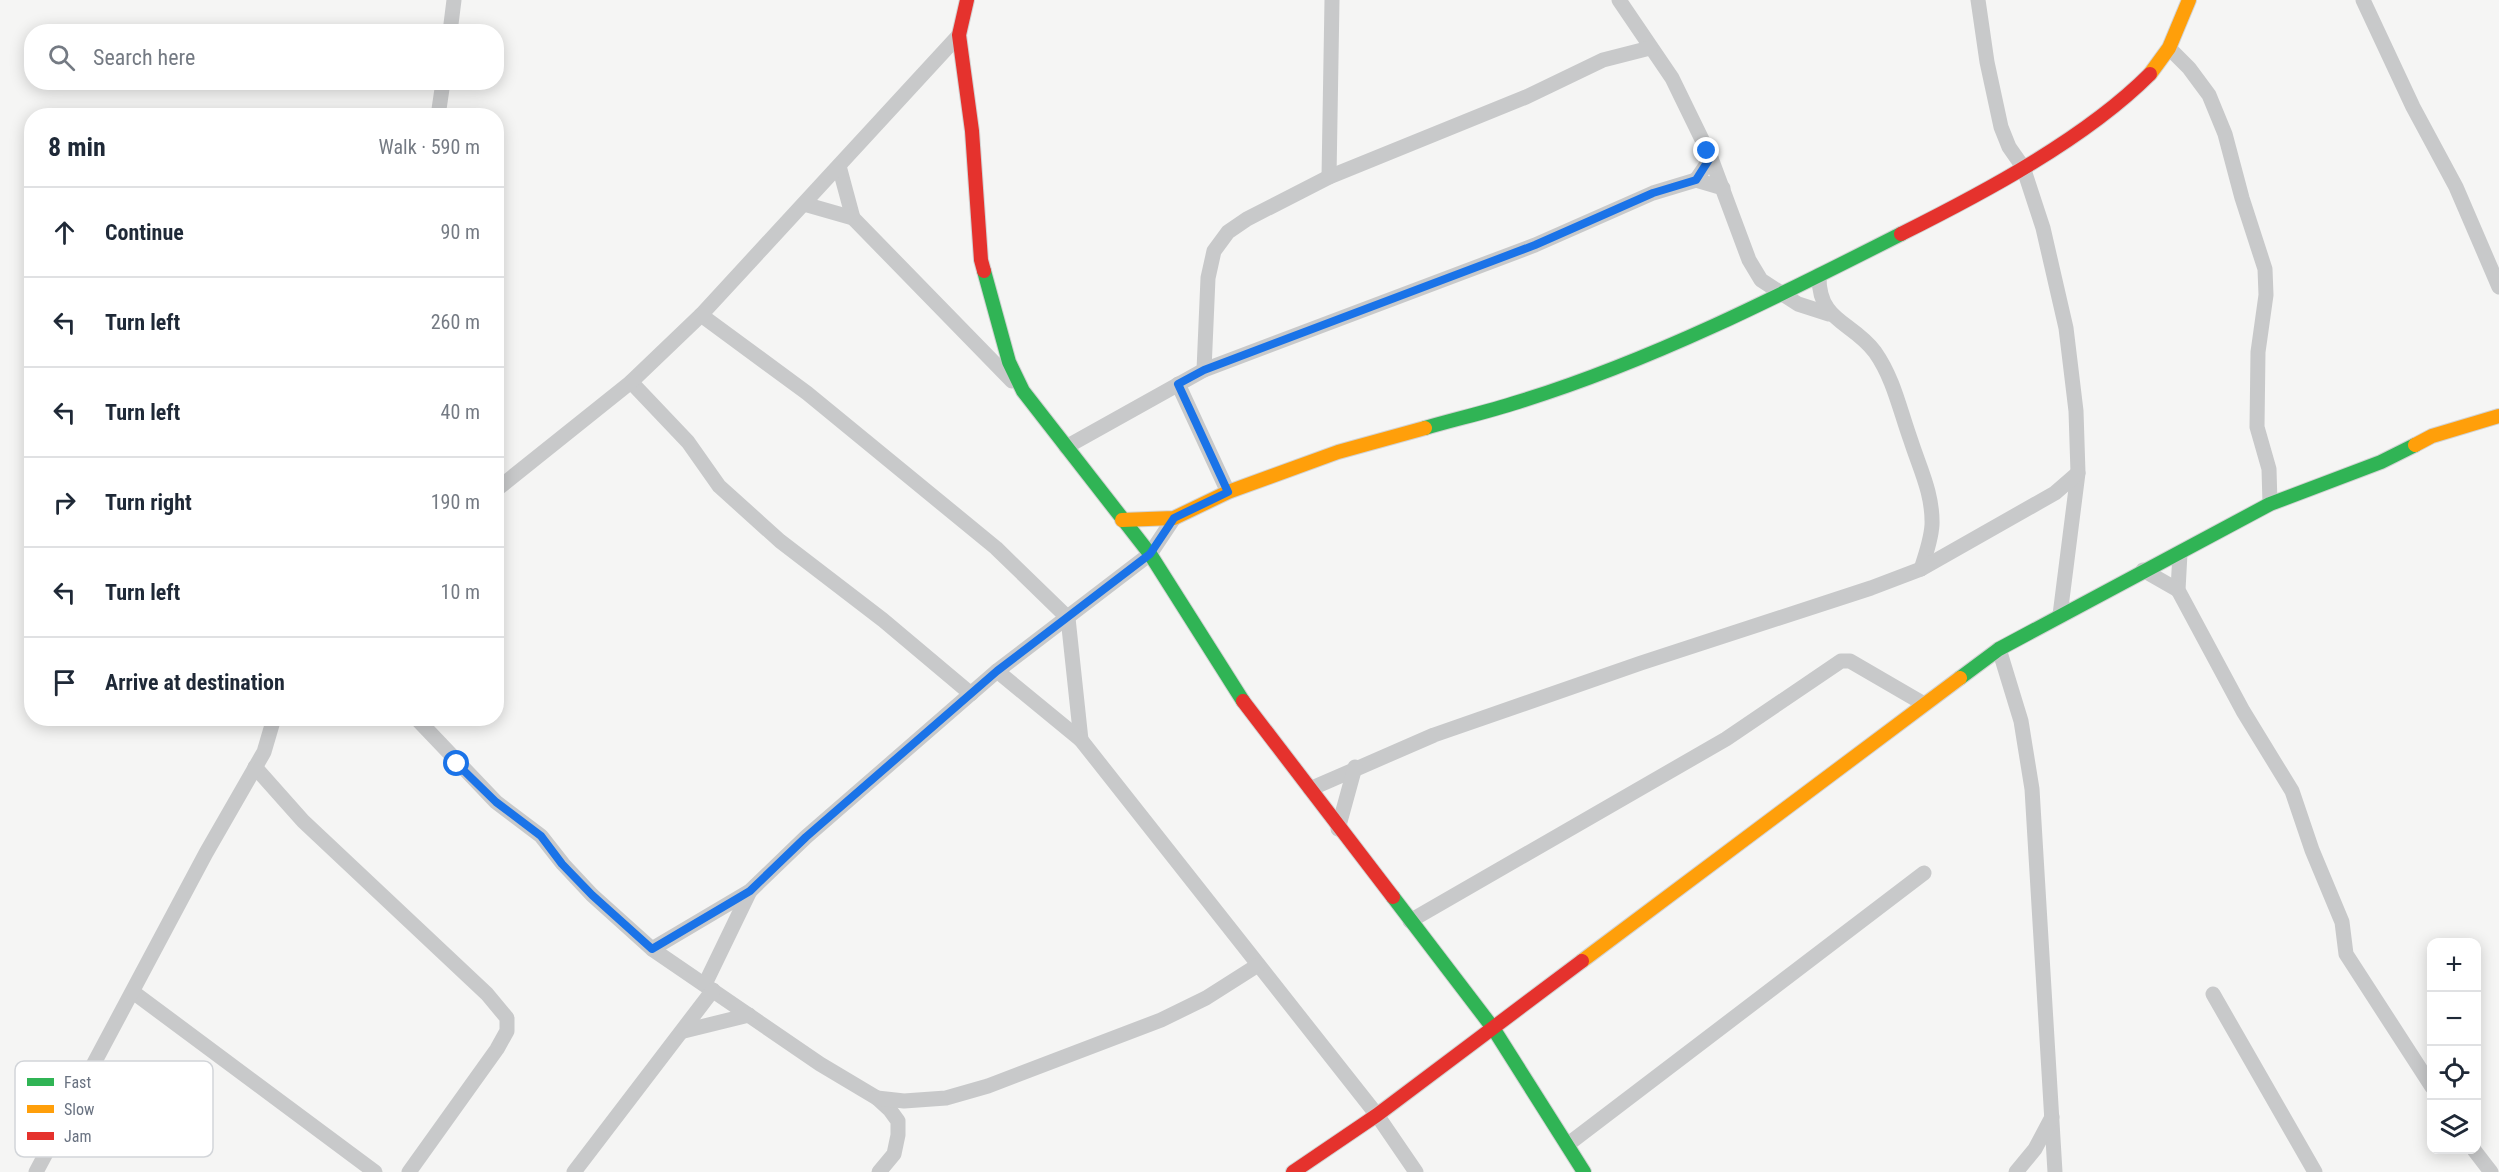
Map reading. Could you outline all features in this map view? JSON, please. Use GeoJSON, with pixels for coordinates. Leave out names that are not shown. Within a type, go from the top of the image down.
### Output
{"type":"FeatureCollection","features":[{"type":"Feature","properties":{"kind":"street"},"geometry":{"type":"LineString","coordinates":[[451,24],[454,0]]}},
{"type":"Feature","properties":{"kind":"street"},"geometry":{"type":"LineString","coordinates":[[967,0],[959,35],[972,131],[981,260],[1009,362],[1023,391]]}},
{"type":"Feature","properties":{"kind":"street"},"geometry":{"type":"LineString","coordinates":[[1329,177],[1332,0]]}},
{"type":"Feature","properties":{"kind":"street"},"geometry":{"type":"LineString","coordinates":[[1619,0],[1672,78],[1723,188],[1749,260],[1761,280],[1798,304],[1829,314],[1868,343],[1886,372],[1899,402],[1931,502],[1930,535],[1921,569]]}},
{"type":"Feature","properties":{"kind":"street"},"geometry":{"type":"LineString","coordinates":[[1978,0],[1987,62],[2001,127],[2009,147],[2023,167],[2043,228],[2066,328],[2076,411],[2078,473],[2060,615]]}},
{"type":"Feature","properties":{"kind":"street"},"geometry":{"type":"LineString","coordinates":[[1122,520],[1174,518],[1228,492],[1338,452],[1519,402],[1636,359],[1783,294],[1958,205],[2023,167],[2116,106],[2149,75],[2169,48],[2189,0]]}},
{"type":"Feature","properties":{"kind":"street"},"geometry":{"type":"LineString","coordinates":[[2363,0],[2413,107],[2456,187],[2499,287]]}},
{"type":"Feature","properties":{"kind":"street"},"geometry":{"type":"LineString","coordinates":[[504,484],[631,382],[702,315],[959,35]]}},
{"type":"Feature","properties":{"kind":"street"},"geometry":{"type":"LineString","coordinates":[[1204,370],[1208,278],[1214,251],[1228,232],[1247,219],[1329,177],[1526,97],[1603,60],[1650,48]]}},
{"type":"Feature","properties":{"kind":"street"},"geometry":{"type":"LineString","coordinates":[[2169,48],[2189,68],[2209,95],[2225,134],[2242,198],[2265,269],[2266,295],[2258,352],[2257,427],[2270,469],[2270,504]]}},
{"type":"Feature","properties":{"kind":"street"},"geometry":{"type":"LineString","coordinates":[[439,108],[442,90]]}},
{"type":"Feature","properties":{"kind":"street"},"geometry":{"type":"LineString","coordinates":[[1696,180],[1710,158]]}},
{"type":"Feature","properties":{"kind":"street"},"geometry":{"type":"LineString","coordinates":[[839,166],[853,218],[1023,391],[1150,554],[1232,686],[1338,829],[1492,1028],[1584,1172]]}},
{"type":"Feature","properties":{"kind":"street"},"geometry":{"type":"LineString","coordinates":[[1066,447],[1204,370],[1535,245],[1653,193],[1696,180],[1723,188]]}},
{"type":"Feature","properties":{"kind":"street"},"geometry":{"type":"LineString","coordinates":[[804,204],[853,218]]}},
{"type":"Feature","properties":{"kind":"street"},"geometry":{"type":"LineString","coordinates":[[1819,275],[1819,291],[1829,314]]}},
{"type":"Feature","properties":{"kind":"street"},"geometry":{"type":"LineString","coordinates":[[702,315],[807,393],[996,548],[1068,618],[1081,740]]}},
{"type":"Feature","properties":{"kind":"street"},"geometry":{"type":"LineString","coordinates":[[631,382],[682,435],[719,486],[780,541],[883,620],[971,694]]}},
{"type":"Feature","properties":{"kind":"street"},"geometry":{"type":"LineString","coordinates":[[1178,384],[1228,492]]}},
{"type":"Feature","properties":{"kind":"street"},"geometry":{"type":"LineString","coordinates":[[1293,1172],[1377,1115],[1999,649],[2270,504],[2381,462],[2432,436],[2499,416]]}},
{"type":"Feature","properties":{"kind":"street"},"geometry":{"type":"LineString","coordinates":[[1310,789],[1356,767],[1434,735],[1652,659],[1871,588],[1921,569],[2055,493],[2078,473]]}},
{"type":"Feature","properties":{"kind":"street"},"geometry":{"type":"LineString","coordinates":[[2055,493],[2075,504]]}},
{"type":"Feature","properties":{"kind":"street"},"geometry":{"type":"LineString","coordinates":[[652,949],[750,891],[806,837],[997,671],[1150,554],[1174,518]]}},
{"type":"Feature","properties":{"kind":"street"},"geometry":{"type":"LineString","coordinates":[[2180,554],[2178,590],[2243,711],[2292,791],[2342,922],[2346,954],[2427,1079]]}},
{"type":"Feature","properties":{"kind":"street"},"geometry":{"type":"LineString","coordinates":[[2143,570],[2178,590]]}},
{"type":"Feature","properties":{"kind":"street"},"geometry":{"type":"LineString","coordinates":[[1999,649],[2021,721],[2031,789],[2055,1172]]}},
{"type":"Feature","properties":{"kind":"street"},"geometry":{"type":"LineString","coordinates":[[1410,921],[1726,739],[1841,661],[1850,661],[1923,704]]}},
{"type":"Feature","properties":{"kind":"street"},"geometry":{"type":"LineString","coordinates":[[997,671],[1081,740],[1377,1115],[1416,1172]]}},
{"type":"Feature","properties":{"kind":"street"},"geometry":{"type":"LineString","coordinates":[[96,1061],[264,752],[272,726]]}},
{"type":"Feature","properties":{"kind":"street"},"geometry":{"type":"LineString","coordinates":[[423,726],[480,787],[541,836],[562,864],[592,895],[652,949],[820,1064],[877,1098],[890,1110],[898,1121],[898,1135],[894,1154],[879,1172]]}},
{"type":"Feature","properties":{"kind":"street"},"geometry":{"type":"LineString","coordinates":[[255,767],[303,821],[479,986],[507,1018],[507,1031],[497,1049],[410,1172]]}},
{"type":"Feature","properties":{"kind":"street"},"geometry":{"type":"LineString","coordinates":[[1338,829],[1356,767]]}},
{"type":"Feature","properties":{"kind":"street"},"geometry":{"type":"LineString","coordinates":[[1567,1145],[1924,873]]}},
{"type":"Feature","properties":{"kind":"street"},"geometry":{"type":"LineString","coordinates":[[574,1172],[684,1031],[709,987],[750,891]]}},
{"type":"Feature","properties":{"kind":"street"},"geometry":{"type":"LineString","coordinates":[[877,1098],[904,1101],[946,1098],[988,1086],[1161,1020],[1206,998],[1258,965]]}},
{"type":"Feature","properties":{"kind":"street"},"geometry":{"type":"LineString","coordinates":[[133,992],[375,1172]]}},
{"type":"Feature","properties":{"kind":"street"},"geometry":{"type":"LineString","coordinates":[[2213,994],[2315,1172]]}},
{"type":"Feature","properties":{"kind":"street"},"geometry":{"type":"LineString","coordinates":[[684,1031],[749,1015]]}},
{"type":"Feature","properties":{"kind":"street"},"geometry":{"type":"LineString","coordinates":[[2016,1172],[2035,1149],[2053,1115]]}},
{"type":"Feature","properties":{"kind":"street"},"geometry":{"type":"LineString","coordinates":[[2478,1154],[2491,1172]]}},
{"type":"Feature","properties":{"kind":"street"},"geometry":{"type":"LineString","coordinates":[[36,1172],[44,1157]]}},
{"type":"Feature","properties":{"kind":"traffic: fast"},"geometry":{"type":"LineString","coordinates":[[1425,428],[1518,402],[1617,367],[1760,304],[1901,234]]}},
{"type":"Feature","properties":{"kind":"traffic: fast"},"geometry":{"type":"LineString","coordinates":[[984,271],[1009,362],[1023,391],[1150,554],[1243,701]]}},
{"type":"Feature","properties":{"kind":"traffic: fast"},"geometry":{"type":"LineString","coordinates":[[1960,678],[1999,649],[2270,504],[2381,462],[2415,445]]}},
{"type":"Feature","properties":{"kind":"traffic: fast"},"geometry":{"type":"LineString","coordinates":[[1393,897],[1493,1028],[1584,1172]]}},
{"type":"Feature","properties":{"kind":"traffic: slow"},"geometry":{"type":"LineString","coordinates":[[2150,74],[2169,48],[2189,0]]}},
{"type":"Feature","properties":{"kind":"traffic: slow"},"geometry":{"type":"LineString","coordinates":[[2415,445],[2432,436],[2499,416]]}},
{"type":"Feature","properties":{"kind":"traffic: slow"},"geometry":{"type":"LineString","coordinates":[[1122,520],[1174,518],[1228,492],[1338,452],[1425,428]]}},
{"type":"Feature","properties":{"kind":"traffic: slow"},"geometry":{"type":"LineString","coordinates":[[1582,961],[1960,678]]}},
{"type":"Feature","properties":{"kind":"traffic: jam"},"geometry":{"type":"LineString","coordinates":[[967,0],[959,35],[972,131],[981,260],[984,271]]}},
{"type":"Feature","properties":{"kind":"traffic: jam"},"geometry":{"type":"LineString","coordinates":[[1901,234],[2032,163],[2095,121],[2150,74]]}},
{"type":"Feature","properties":{"kind":"traffic: jam"},"geometry":{"type":"LineString","coordinates":[[1243,701],[1393,897]]}},
{"type":"Feature","properties":{"kind":"traffic: jam"},"geometry":{"type":"LineString","coordinates":[[1293,1172],[1377,1115],[1582,961]]}},
{"type":"Feature","properties":{"kind":"route"},"geometry":{"type":"LineString","coordinates":[[457,764],[496,802],[541,836],[562,864],[592,895],[652,949],[750,891],[806,837],[997,671],[1150,554],[1174,518],[1228,492],[1178,384],[1204,370],[1535,245],[1653,193],[1696,180],[1710,158],[1707,151]]}}]}
